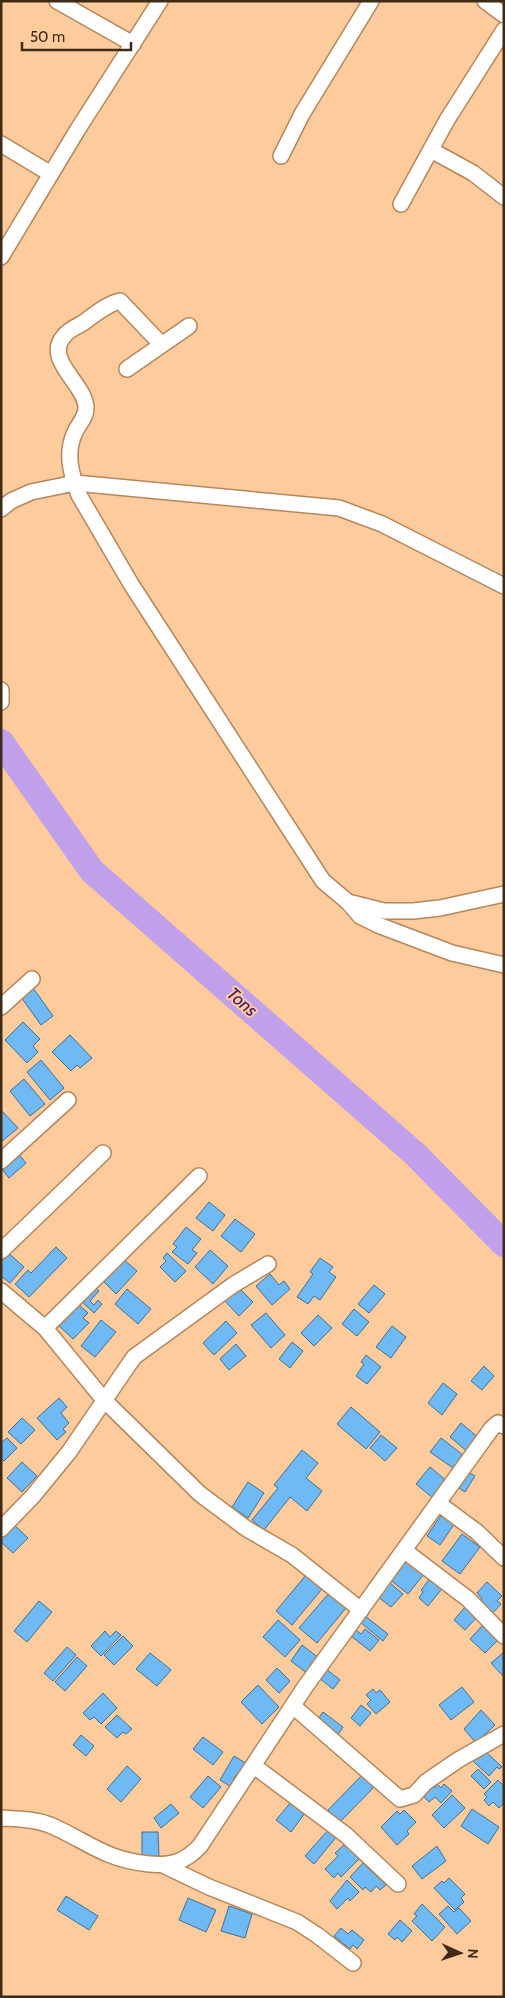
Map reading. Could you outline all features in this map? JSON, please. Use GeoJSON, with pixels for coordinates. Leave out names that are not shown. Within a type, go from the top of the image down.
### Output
{"type":"FeatureCollection","features":[{"type":"Feature","properties":{"kind":"street"},"geometry":{"type":"LineString","coordinates":[[58,1],[133,44]]}},
{"type":"Feature","properties":{"kind":"street"},"geometry":{"type":"LineString","coordinates":[[1,257],[160,1]]}},
{"type":"Feature","properties":{"kind":"street"},"geometry":{"type":"LineString","coordinates":[[280,156],[302,114],[371,1]]}},
{"type":"Feature","properties":{"kind":"street"},"geometry":{"type":"LineString","coordinates":[[485,1],[504,14]]}},
{"type":"Feature","properties":{"kind":"street"},"geometry":{"type":"LineString","coordinates":[[401,204],[431,150],[504,30]]}},
{"type":"Feature","properties":{"kind":"street"},"geometry":{"type":"LineString","coordinates":[[1,144],[51,174]]}},
{"type":"Feature","properties":{"kind":"street"},"geometry":{"type":"LineString","coordinates":[[431,150],[473,173],[504,197]]}},
{"type":"Feature","properties":{"kind":"street"},"geometry":{"type":"LineString","coordinates":[[161,344],[120,301],[64,336],[58,349],[61,363],[83,395],[86,405],[86,415],[69,447],[69,459],[79,495],[131,584],[323,881],[348,902],[360,916],[378,925],[452,953],[504,964]]}},
{"type":"Feature","properties":{"kind":"street"},"geometry":{"type":"LineString","coordinates":[[127,369],[189,326]]}},
{"type":"Feature","properties":{"kind":"street"},"geometry":{"type":"LineString","coordinates":[[1,509],[11,501],[31,492],[75,483],[304,503],[339,508],[382,524],[504,586]]}},
{"type":"Feature","properties":{"kind":"street"},"geometry":{"type":"LineString","coordinates":[[1,690],[1,702]]}},
{"type":"Feature","properties":{"kind":"street"},"geometry":{"type":"LineString","coordinates":[[348,902],[384,911],[413,911],[482,900],[504,894]]}},
{"type":"Feature","properties":{"kind":"street"},"geometry":{"type":"LineString","coordinates":[[1,1007],[32,979]]}},
{"type":"Feature","properties":{"kind":"street"},"geometry":{"type":"LineString","coordinates":[[1,1161],[68,1100]]}},
{"type":"Feature","properties":{"kind":"street"},"geometry":{"type":"LineString","coordinates":[[1,1251],[103,1153]]}},
{"type":"Feature","properties":{"kind":"street"},"geometry":{"type":"LineString","coordinates":[[46,1328],[199,1176]]}},
{"type":"Feature","properties":{"kind":"street"},"geometry":{"type":"LineString","coordinates":[[1,1529],[34,1496],[70,1452],[124,1369],[138,1353],[234,1285],[268,1264]]}},
{"type":"Feature","properties":{"kind":"street"},"geometry":{"type":"LineString","coordinates":[[1,1291],[46,1328],[104,1400],[200,1494],[247,1529],[292,1555],[361,1610]]}},
{"type":"Feature","properties":{"kind":"street"},"geometry":{"type":"LineString","coordinates":[[165,1866],[192,1854],[200,1846],[293,1706],[492,1428],[498,1423],[504,1426]]}},
{"type":"Feature","properties":{"kind":"street"},"geometry":{"type":"LineString","coordinates":[[438,1503],[477,1532],[504,1558]]}},
{"type":"Feature","properties":{"kind":"street"},"geometry":{"type":"LineString","coordinates":[[405,1550],[468,1600],[504,1636]]}},
{"type":"Feature","properties":{"kind":"street"},"geometry":{"type":"LineString","coordinates":[[293,1706],[400,1799],[414,1795],[426,1782],[458,1760],[504,1734]]}},
{"type":"Feature","properties":{"kind":"street"},"geometry":{"type":"LineString","coordinates":[[254,1766],[346,1835],[398,1884]]}},
{"type":"Feature","properties":{"kind":"street"},"geometry":{"type":"LineString","coordinates":[[1,1818],[31,1819],[50,1825],[114,1858],[165,1866],[209,1887],[297,1922],[353,1963]]}},
{"type":"Feature","properties":{"kind":"building"},"geometry":{"type":"Polygon","coordinates":[[[33,988],[53,1016],[41,1025],[21,997],[33,988]]]}},
{"type":"Feature","properties":{"kind":"building"},"geometry":{"type":"Polygon","coordinates":[[[23,1022],[40,1039],[33,1046],[38,1052],[27,1063],[5,1040],[23,1022]]]}},
{"type":"Feature","properties":{"kind":"building"},"geometry":{"type":"Polygon","coordinates":[[[70,1035],[92,1058],[80,1068],[77,1065],[71,1071],[52,1052],[70,1035]]]}},
{"type":"Feature","properties":{"kind":"building"},"geometry":{"type":"Polygon","coordinates":[[[41,1060],[64,1088],[50,1100],[27,1072],[41,1060]]]}},
{"type":"Feature","properties":{"kind":"building"},"geometry":{"type":"Polygon","coordinates":[[[24,1079],[45,1104],[30,1116],[10,1091],[24,1079]]]}},
{"type":"Feature","properties":{"kind":"building"},"geometry":{"type":"Polygon","coordinates":[[[1,1110],[18,1128],[1,1142],[1,1110]]]}},
{"type":"Feature","properties":{"kind":"building"},"geometry":{"type":"Polygon","coordinates":[[[18,1153],[26,1163],[9,1178],[1,1168],[18,1153]]]}},
{"type":"Feature","properties":{"kind":"building"},"geometry":{"type":"Polygon","coordinates":[[[209,1202],[225,1215],[213,1231],[196,1218],[209,1202]]]}},
{"type":"Feature","properties":{"kind":"building"},"geometry":{"type":"Polygon","coordinates":[[[235,1219],[255,1234],[241,1252],[221,1236],[235,1219]]]}},
{"type":"Feature","properties":{"kind":"building"},"geometry":{"type":"Polygon","coordinates":[[[186,1227],[201,1239],[192,1250],[197,1253],[188,1264],[172,1252],[177,1247],[173,1244],[186,1227]]]}},
{"type":"Feature","properties":{"kind":"building"},"geometry":{"type":"Polygon","coordinates":[[[56,1247],[67,1258],[29,1297],[15,1284],[28,1270],[31,1273],[56,1247]]]}},
{"type":"Feature","properties":{"kind":"building"},"geometry":{"type":"Polygon","coordinates":[[[210,1250],[228,1266],[213,1284],[195,1267],[210,1250]]]}},
{"type":"Feature","properties":{"kind":"building"},"geometry":{"type":"Polygon","coordinates":[[[6,1251],[24,1267],[10,1283],[1,1276],[1,1256],[6,1251]]]}},
{"type":"Feature","properties":{"kind":"building"},"geometry":{"type":"Polygon","coordinates":[[[167,1253],[186,1271],[175,1282],[160,1267],[166,1261],[163,1258],[167,1253]]]}},
{"type":"Feature","properties":{"kind":"building"},"geometry":{"type":"Polygon","coordinates":[[[122,1258],[137,1271],[116,1294],[102,1280],[122,1258]]]}},
{"type":"Feature","properties":{"kind":"building"},"geometry":{"type":"Polygon","coordinates":[[[320,1258],[333,1267],[329,1272],[336,1277],[320,1300],[314,1296],[308,1304],[297,1297],[313,1274],[310,1272],[320,1258]]]}},
{"type":"Feature","properties":{"kind":"building"},"geometry":{"type":"Polygon","coordinates":[[[270,1274],[279,1285],[284,1281],[290,1289],[272,1305],[256,1286],[270,1274]]]}},
{"type":"Feature","properties":{"kind":"building"},"geometry":{"type":"Polygon","coordinates":[[[374,1285],[385,1294],[369,1313],[358,1304],[374,1285]]]}},
{"type":"Feature","properties":{"kind":"building"},"geometry":{"type":"Polygon","coordinates":[[[93,1286],[99,1291],[90,1301],[94,1305],[98,1300],[102,1304],[94,1313],[80,1300],[93,1286]]]}},
{"type":"Feature","properties":{"kind":"building"},"geometry":{"type":"Polygon","coordinates":[[[237,1286],[253,1302],[239,1316],[223,1299],[237,1286]]]}},
{"type":"Feature","properties":{"kind":"building"},"geometry":{"type":"Polygon","coordinates":[[[127,1289],[151,1309],[138,1324],[115,1304],[127,1289]]]}},
{"type":"Feature","properties":{"kind":"building"},"geometry":{"type":"Polygon","coordinates":[[[76,1302],[88,1313],[83,1318],[89,1323],[73,1339],[56,1323],[76,1302]]]}},
{"type":"Feature","properties":{"kind":"building"},"geometry":{"type":"Polygon","coordinates":[[[354,1309],[369,1322],[357,1336],[342,1324],[354,1309]]]}},
{"type":"Feature","properties":{"kind":"building"},"geometry":{"type":"Polygon","coordinates":[[[266,1313],[285,1335],[271,1348],[251,1325],[266,1313]]]}},
{"type":"Feature","properties":{"kind":"building"},"geometry":{"type":"Polygon","coordinates":[[[318,1315],[332,1328],[314,1346],[301,1333],[318,1315]]]}},
{"type":"Feature","properties":{"kind":"building"},"geometry":{"type":"Polygon","coordinates":[[[101,1320],[116,1332],[95,1357],[81,1346],[101,1320]]]}},
{"type":"Feature","properties":{"kind":"building"},"geometry":{"type":"Polygon","coordinates":[[[226,1321],[237,1333],[214,1355],[203,1343],[226,1321]]]}},
{"type":"Feature","properties":{"kind":"building"},"geometry":{"type":"Polygon","coordinates":[[[392,1326],[406,1337],[391,1358],[376,1347],[392,1326]]]}},
{"type":"Feature","properties":{"kind":"building"},"geometry":{"type":"Polygon","coordinates":[[[292,1342],[303,1351],[290,1368],[279,1359],[292,1342]]]}},
{"type":"Feature","properties":{"kind":"building"},"geometry":{"type":"Polygon","coordinates":[[[236,1344],[246,1356],[229,1370],[220,1359],[236,1344]]]}},
{"type":"Feature","properties":{"kind":"building"},"geometry":{"type":"Polygon","coordinates":[[[366,1355],[381,1367],[367,1384],[356,1376],[364,1364],[361,1362],[366,1355]]]}},
{"type":"Feature","properties":{"kind":"building"},"geometry":{"type":"Polygon","coordinates":[[[484,1366],[494,1376],[482,1390],[471,1381],[484,1366]]]}},
{"type":"Feature","properties":{"kind":"building"},"geometry":{"type":"Polygon","coordinates":[[[443,1383],[457,1394],[442,1415],[428,1403],[443,1383]]]}},
{"type":"Feature","properties":{"kind":"building"},"geometry":{"type":"Polygon","coordinates":[[[59,1398],[67,1407],[61,1413],[69,1423],[63,1429],[66,1432],[57,1440],[37,1418],[59,1398]]]}},
{"type":"Feature","properties":{"kind":"building"},"geometry":{"type":"Polygon","coordinates":[[[351,1407],[380,1432],[366,1449],[337,1424],[351,1407]]]}},
{"type":"Feature","properties":{"kind":"building"},"geometry":{"type":"Polygon","coordinates":[[[22,1418],[35,1430],[21,1444],[8,1432],[22,1418]]]}},
{"type":"Feature","properties":{"kind":"building"},"geometry":{"type":"Polygon","coordinates":[[[461,1423],[480,1439],[469,1453],[450,1437],[461,1423]]]}},
{"type":"Feature","properties":{"kind":"building"},"geometry":{"type":"Polygon","coordinates":[[[381,1435],[397,1448],[385,1461],[370,1448],[381,1435]]]}},
{"type":"Feature","properties":{"kind":"building"},"geometry":{"type":"Polygon","coordinates":[[[7,1438],[17,1448],[4,1461],[1,1458],[1,1443],[7,1438]]]}},
{"type":"Feature","properties":{"kind":"building"},"geometry":{"type":"Polygon","coordinates":[[[441,1438],[463,1455],[453,1468],[430,1452],[441,1438]]]}},
{"type":"Feature","properties":{"kind":"building"},"geometry":{"type":"Polygon","coordinates":[[[302,1450],[318,1463],[306,1478],[322,1491],[307,1511],[290,1497],[264,1530],[252,1520],[278,1488],[274,1485],[302,1450]]]}},
{"type":"Feature","properties":{"kind":"building"},"geometry":{"type":"Polygon","coordinates":[[[22,1462],[37,1476],[22,1492],[7,1478],[22,1462]]]}},
{"type":"Feature","properties":{"kind":"building"},"geometry":{"type":"Polygon","coordinates":[[[430,1467],[448,1482],[434,1499],[416,1484],[430,1467]]]}},
{"type":"Feature","properties":{"kind":"building"},"geometry":{"type":"Polygon","coordinates":[[[467,1471],[475,1476],[465,1492],[456,1486],[467,1471]]]}},
{"type":"Feature","properties":{"kind":"building"},"geometry":{"type":"Polygon","coordinates":[[[248,1482],[264,1493],[248,1518],[232,1507],[248,1482]]]}},
{"type":"Feature","properties":{"kind":"building"},"geometry":{"type":"Polygon","coordinates":[[[444,1511],[457,1520],[440,1545],[427,1536],[444,1511]]]}},
{"type":"Feature","properties":{"kind":"building"},"geometry":{"type":"Polygon","coordinates":[[[11,1522],[28,1538],[13,1553],[1,1542],[1,1533],[11,1522]]]}},
{"type":"Feature","properties":{"kind":"building"},"geometry":{"type":"Polygon","coordinates":[[[462,1534],[480,1547],[460,1574],[442,1561],[462,1534]]]}},
{"type":"Feature","properties":{"kind":"building"},"geometry":{"type":"Polygon","coordinates":[[[404,1558],[424,1574],[408,1594],[388,1578],[404,1558]]]}},
{"type":"Feature","properties":{"kind":"building"},"geometry":{"type":"Polygon","coordinates":[[[306,1575],[322,1589],[292,1625],[276,1611],[306,1575]]]}},
{"type":"Feature","properties":{"kind":"building"},"geometry":{"type":"Polygon","coordinates":[[[433,1575],[445,1585],[428,1606],[419,1598],[423,1592],[421,1590],[433,1575]]]}},
{"type":"Feature","properties":{"kind":"building"},"geometry":{"type":"Polygon","coordinates":[[[389,1582],[403,1594],[391,1607],[377,1596],[389,1582]]]}},
{"type":"Feature","properties":{"kind":"building"},"geometry":{"type":"Polygon","coordinates":[[[487,1582],[502,1596],[497,1601],[501,1604],[491,1615],[478,1603],[482,1599],[477,1593],[487,1582]]]}},
{"type":"Feature","properties":{"kind":"building"},"geometry":{"type":"Polygon","coordinates":[[[329,1593],[346,1608],[317,1643],[299,1628],[329,1593]]]}},
{"type":"Feature","properties":{"kind":"building"},"geometry":{"type":"Polygon","coordinates":[[[39,1601],[52,1612],[27,1642],[14,1631],[39,1601]]]}},
{"type":"Feature","properties":{"kind":"building"},"geometry":{"type":"Polygon","coordinates":[[[466,1606],[478,1616],[465,1630],[454,1620],[466,1606]]]}},
{"type":"Feature","properties":{"kind":"building"},"geometry":{"type":"Polygon","coordinates":[[[365,1616],[388,1634],[383,1641],[360,1622],[365,1616]]]}},
{"type":"Feature","properties":{"kind":"building"},"geometry":{"type":"Polygon","coordinates":[[[278,1620],[300,1640],[285,1657],[263,1637],[278,1620]]]}},
{"type":"Feature","properties":{"kind":"building"},"geometry":{"type":"Polygon","coordinates":[[[483,1625],[499,1639],[485,1653],[470,1639],[483,1625]]]}},
{"type":"Feature","properties":{"kind":"building"},"geometry":{"type":"Polygon","coordinates":[[[365,1629],[379,1640],[370,1651],[351,1636],[356,1630],[361,1634],[365,1629]]]}},
{"type":"Feature","properties":{"kind":"building"},"geometry":{"type":"Polygon","coordinates":[[[105,1631],[110,1637],[116,1631],[121,1635],[101,1656],[91,1646],[105,1631]]]}},
{"type":"Feature","properties":{"kind":"building"},"geometry":{"type":"Polygon","coordinates":[[[123,1636],[133,1646],[114,1665],[104,1655],[123,1636]]]}},
{"type":"Feature","properties":{"kind":"building"},"geometry":{"type":"Polygon","coordinates":[[[302,1645],[319,1658],[308,1674],[291,1661],[302,1645]]]}},
{"type":"Feature","properties":{"kind":"building"},"geometry":{"type":"Polygon","coordinates":[[[67,1647],[76,1655],[53,1681],[44,1673],[67,1647]]]}},
{"type":"Feature","properties":{"kind":"building"},"geometry":{"type":"Polygon","coordinates":[[[504,1652],[504,1677],[491,1663],[504,1652]]]}},
{"type":"Feature","properties":{"kind":"building"},"geometry":{"type":"Polygon","coordinates":[[[150,1653],[171,1670],[157,1686],[136,1669],[150,1653]]]}},
{"type":"Feature","properties":{"kind":"building"},"geometry":{"type":"Polygon","coordinates":[[[77,1657],[87,1666],[65,1691],[55,1682],[77,1657]]]}},
{"type":"Feature","properties":{"kind":"building"},"geometry":{"type":"Polygon","coordinates":[[[277,1668],[290,1681],[279,1693],[266,1680],[277,1668]]]}},
{"type":"Feature","properties":{"kind":"building"},"geometry":{"type":"Polygon","coordinates":[[[326,1669],[340,1680],[333,1689],[319,1678],[326,1669]]]}},
{"type":"Feature","properties":{"kind":"building"},"geometry":{"type":"Polygon","coordinates":[[[258,1685],[279,1707],[262,1724],[241,1702],[258,1685]]]}},
{"type":"Feature","properties":{"kind":"building"},"geometry":{"type":"Polygon","coordinates":[[[462,1687],[474,1702],[451,1720],[439,1705],[462,1687]]]}},
{"type":"Feature","properties":{"kind":"building"},"geometry":{"type":"Polygon","coordinates":[[[373,1689],[376,1693],[380,1690],[390,1702],[376,1714],[367,1704],[371,1700],[366,1695],[373,1689]]]}},
{"type":"Feature","properties":{"kind":"building"},"geometry":{"type":"Polygon","coordinates":[[[103,1693],[117,1708],[101,1724],[94,1717],[90,1720],[83,1713],[103,1693]]]}},
{"type":"Feature","properties":{"kind":"building"},"geometry":{"type":"Polygon","coordinates":[[[361,1705],[371,1713],[360,1726],[351,1718],[361,1705]]]}},
{"type":"Feature","properties":{"kind":"building"},"geometry":{"type":"Polygon","coordinates":[[[481,1710],[495,1725],[476,1743],[464,1729],[481,1710]]]}},
{"type":"Feature","properties":{"kind":"building"},"geometry":{"type":"Polygon","coordinates":[[[323,1712],[343,1727],[335,1739],[315,1723],[323,1712]]]}},
{"type":"Feature","properties":{"kind":"building"},"geometry":{"type":"Polygon","coordinates":[[[117,1715],[132,1729],[126,1734],[123,1732],[117,1738],[105,1727],[117,1715]]]}},
{"type":"Feature","properties":{"kind":"building"},"geometry":{"type":"Polygon","coordinates":[[[81,1735],[94,1746],[86,1756],[73,1745],[81,1735]]]}},
{"type":"Feature","properties":{"kind":"building"},"geometry":{"type":"Polygon","coordinates":[[[203,1737],[223,1752],[213,1765],[193,1749],[203,1737]]]}},
{"type":"Feature","properties":{"kind":"building"},"geometry":{"type":"Polygon","coordinates":[[[484,1750],[502,1767],[499,1769],[497,1767],[489,1776],[473,1761],[484,1750]]]}},
{"type":"Feature","properties":{"kind":"building"},"geometry":{"type":"Polygon","coordinates":[[[234,1756],[249,1765],[241,1778],[236,1775],[230,1786],[220,1780],[234,1756]]]}},
{"type":"Feature","properties":{"kind":"building"},"geometry":{"type":"Polygon","coordinates":[[[127,1766],[141,1779],[121,1802],[107,1789],[127,1766]]]}},
{"type":"Feature","properties":{"kind":"building"},"geometry":{"type":"Polygon","coordinates":[[[478,1769],[491,1782],[484,1789],[471,1776],[478,1769]]]}},
{"type":"Feature","properties":{"kind":"building"},"geometry":{"type":"Polygon","coordinates":[[[366,1771],[378,1783],[340,1822],[328,1810],[366,1771]]]}},
{"type":"Feature","properties":{"kind":"building"},"geometry":{"type":"Polygon","coordinates":[[[208,1776],[221,1787],[203,1808],[190,1797],[208,1776]]]}},
{"type":"Feature","properties":{"kind":"building"},"geometry":{"type":"Polygon","coordinates":[[[498,1780],[504,1786],[504,1802],[499,1808],[493,1802],[489,1806],[484,1800],[487,1797],[484,1794],[498,1780]]]}},
{"type":"Feature","properties":{"kind":"building"},"geometry":{"type":"Polygon","coordinates":[[[437,1784],[441,1788],[444,1784],[452,1791],[441,1803],[435,1797],[429,1802],[422,1795],[431,1785],[434,1788],[437,1784]]]}},
{"type":"Feature","properties":{"kind":"building"},"geometry":{"type":"Polygon","coordinates":[[[452,1795],[465,1808],[444,1828],[432,1815],[452,1795]]]}},
{"type":"Feature","properties":{"kind":"building"},"geometry":{"type":"Polygon","coordinates":[[[291,1802],[305,1813],[291,1832],[276,1820],[291,1802]]]}},
{"type":"Feature","properties":{"kind":"building"},"geometry":{"type":"Polygon","coordinates":[[[171,1804],[179,1813],[161,1828],[154,1818],[171,1804]]]}},
{"type":"Feature","properties":{"kind":"building"},"geometry":{"type":"Polygon","coordinates":[[[472,1809],[499,1827],[488,1844],[461,1826],[472,1809]]]}},
{"type":"Feature","properties":{"kind":"building"},"geometry":{"type":"Polygon","coordinates":[[[404,1810],[416,1822],[407,1831],[409,1834],[397,1845],[381,1827],[397,1811],[400,1814],[404,1810]]]}},
{"type":"Feature","properties":{"kind":"building"},"geometry":{"type":"Polygon","coordinates":[[[330,1828],[338,1835],[314,1864],[305,1856],[330,1828]]]}},
{"type":"Feature","properties":{"kind":"building"},"geometry":{"type":"Polygon","coordinates":[[[142,1832],[158,1832],[159,1856],[142,1856],[142,1832]]]}},
{"type":"Feature","properties":{"kind":"building"},"geometry":{"type":"Polygon","coordinates":[[[345,1844],[359,1859],[341,1877],[338,1873],[334,1878],[325,1869],[338,1856],[335,1853],[345,1844]]]}},
{"type":"Feature","properties":{"kind":"building"},"geometry":{"type":"Polygon","coordinates":[[[437,1846],[446,1861],[422,1879],[412,1866],[437,1846]]]}},
{"type":"Feature","properties":{"kind":"building"},"geometry":{"type":"Polygon","coordinates":[[[363,1863],[386,1885],[380,1890],[376,1886],[371,1892],[365,1887],[363,1890],[350,1877],[363,1863]]]}},
{"type":"Feature","properties":{"kind":"building"},"geometry":{"type":"Polygon","coordinates":[[[449,1878],[465,1894],[461,1898],[464,1902],[455,1910],[434,1888],[449,1878]]]}},
{"type":"Feature","properties":{"kind":"building"},"geometry":{"type":"Polygon","coordinates":[[[347,1880],[359,1892],[350,1901],[348,1898],[337,1909],[330,1901],[347,1880]]]}},
{"type":"Feature","properties":{"kind":"building"},"geometry":{"type":"Polygon","coordinates":[[[66,1896],[98,1916],[89,1930],[57,1910],[66,1896]]]}},
{"type":"Feature","properties":{"kind":"building"},"geometry":{"type":"Polygon","coordinates":[[[188,1898],[216,1910],[206,1932],[179,1920],[188,1898]]]}},
{"type":"Feature","properties":{"kind":"building"},"geometry":{"type":"Polygon","coordinates":[[[422,1904],[445,1927],[432,1941],[412,1921],[417,1916],[414,1914],[422,1904]]]}},
{"type":"Feature","properties":{"kind":"building"},"geometry":{"type":"Polygon","coordinates":[[[229,1906],[252,1914],[245,1938],[221,1931],[229,1906]]]}},
{"type":"Feature","properties":{"kind":"building"},"geometry":{"type":"Polygon","coordinates":[[[448,1906],[454,1912],[459,1908],[471,1921],[457,1934],[439,1914],[448,1906]]]}},
{"type":"Feature","properties":{"kind":"building"},"geometry":{"type":"Polygon","coordinates":[[[400,1920],[412,1931],[402,1942],[397,1937],[395,1940],[388,1934],[400,1920]]]}},
{"type":"Feature","properties":{"kind":"building"},"geometry":{"type":"Polygon","coordinates":[[[341,1928],[348,1934],[352,1930],[364,1940],[357,1949],[353,1945],[350,1949],[334,1936],[341,1928]]]}},
{"type":"Feature","properties":{"kind":"waterway","name":"Tons"},"geometry":{"type":"LineString","coordinates":[[1,742],[92,871],[415,1154],[504,1244]]}}]}
